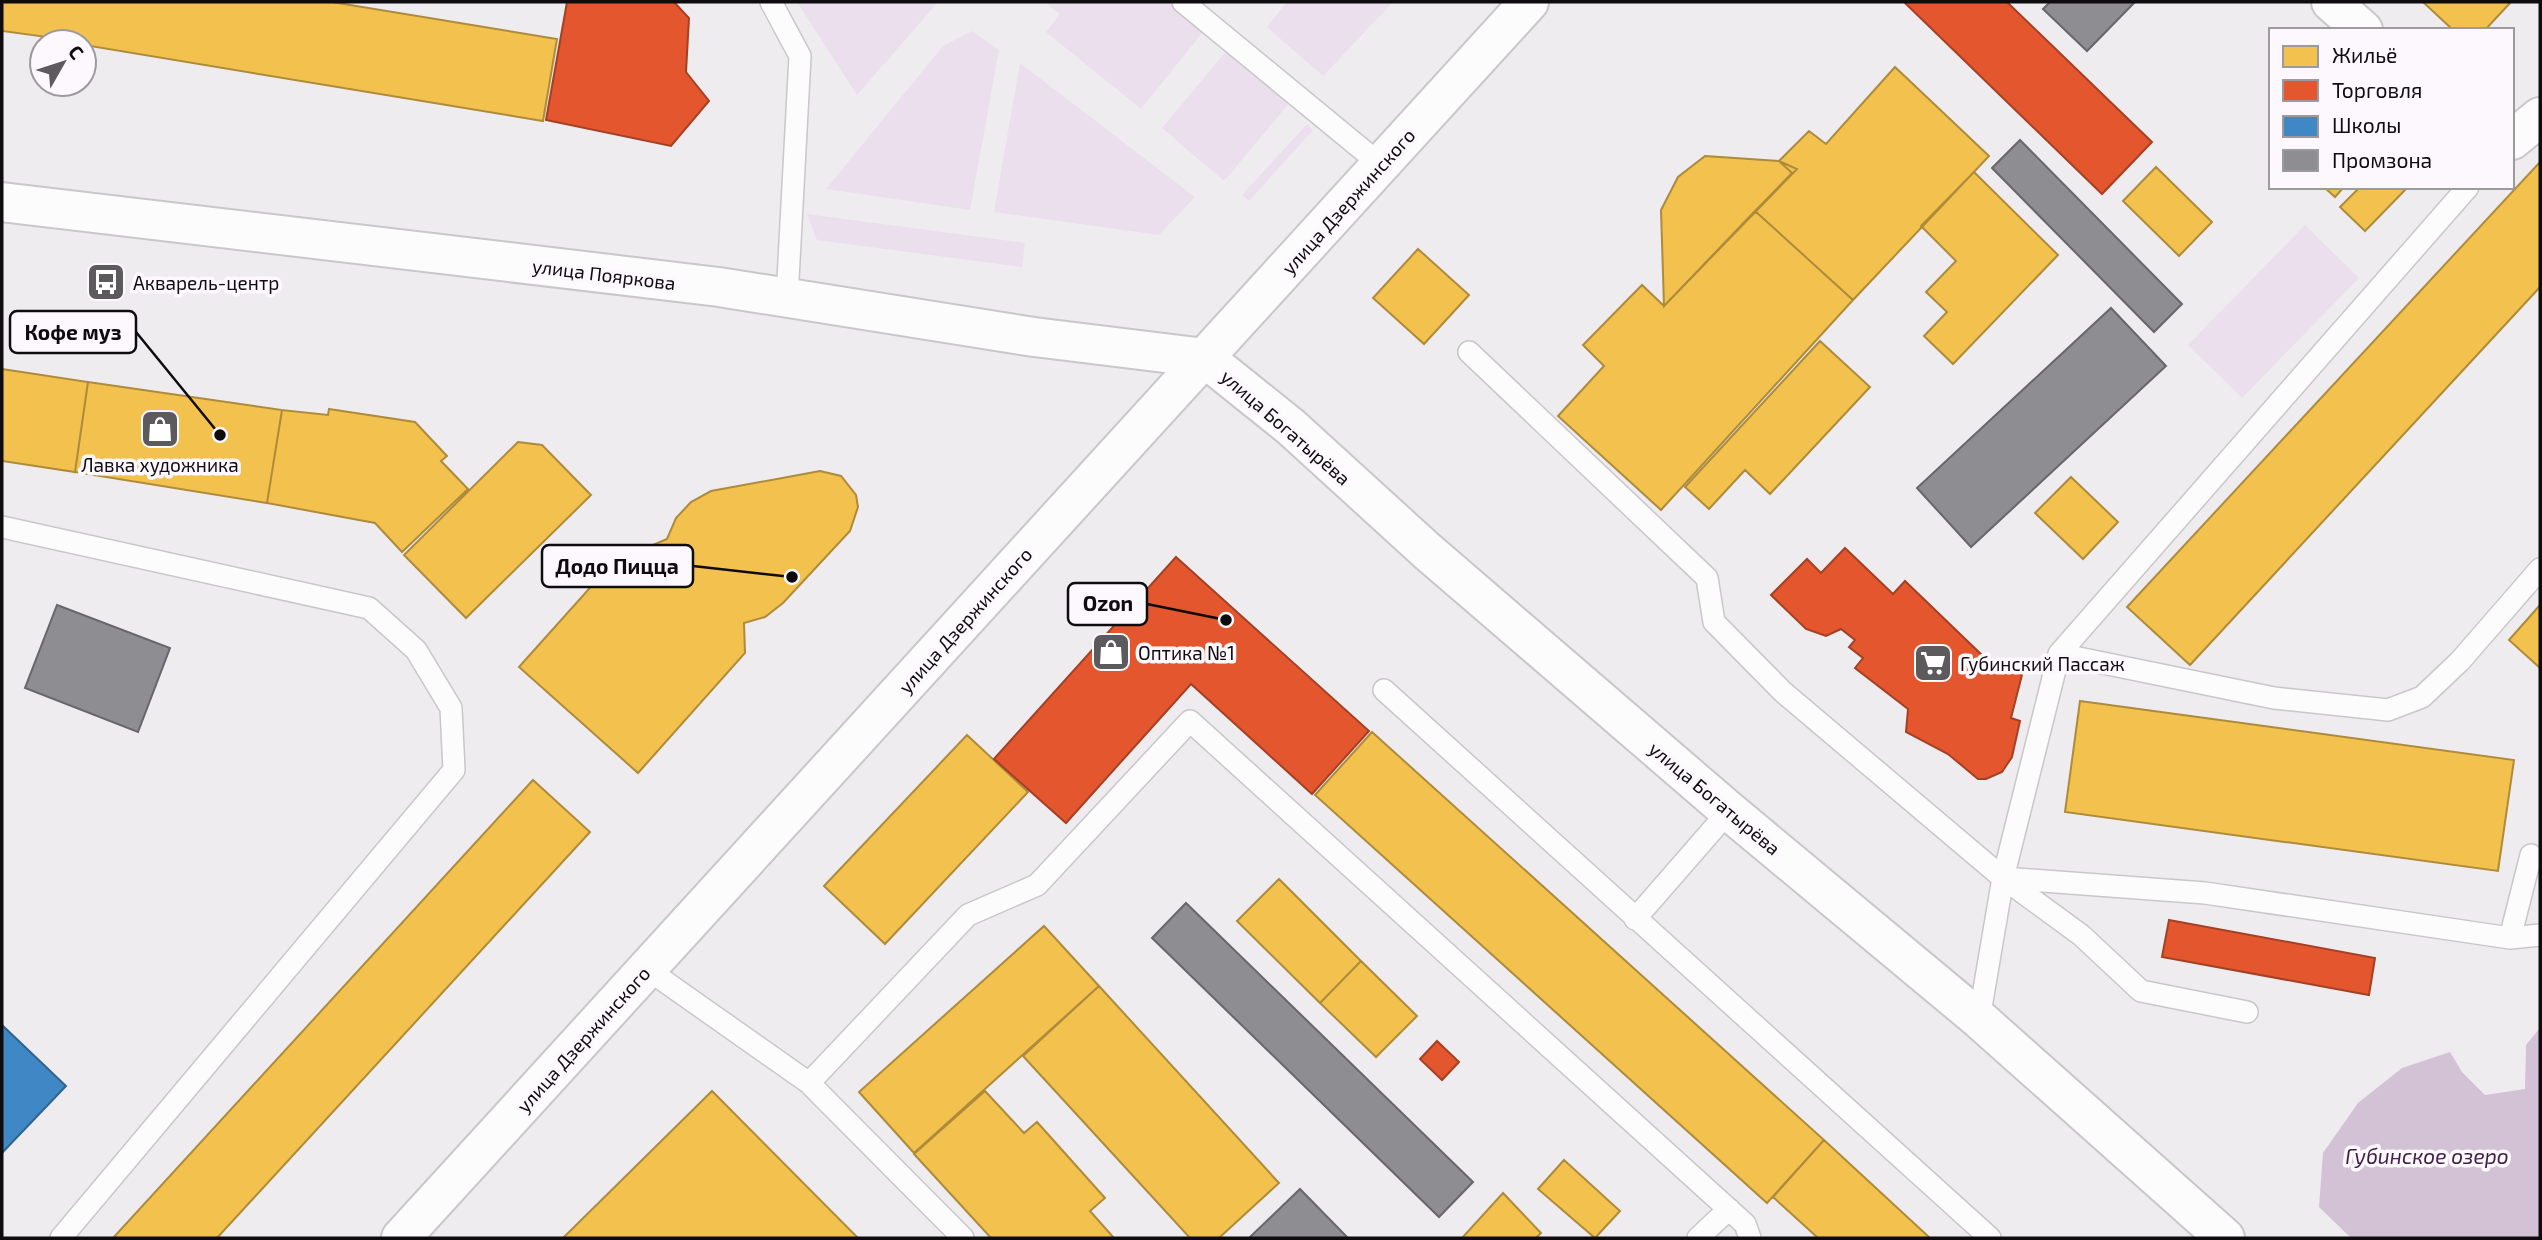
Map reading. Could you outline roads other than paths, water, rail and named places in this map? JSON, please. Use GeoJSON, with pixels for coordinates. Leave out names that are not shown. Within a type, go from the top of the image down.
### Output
{"type":"FeatureCollection","features":[{"type":"Feature","properties":{"kind":"main road","name":"улица Дзержинского"},"geometry":{"type":"LineString","coordinates":[[401,1238],[1529,2]]}},
{"type":"Feature","properties":{"kind":"main road"},"geometry":{"type":"LineString","coordinates":[[2514,138],[2540,117]]}},
{"type":"Feature","properties":{"kind":"main road","name":"улица Пояркова"},"geometry":{"type":"LineString","coordinates":[[2,202],[787,298],[1034,337],[1205,358]]}},
{"type":"Feature","properties":{"kind":"main road","name":"улица Богатырёва"},"geometry":{"type":"LineString","coordinates":[[1205,358],[1291,427],[1427,551],[1729,811],[1979,1019],[2225,1238]]}},
{"type":"Feature","properties":{"kind":"lane"},"geometry":{"type":"LineString","coordinates":[[771,2],[800,56],[787,298]]}},
{"type":"Feature","properties":{"kind":"lane"},"geometry":{"type":"LineString","coordinates":[[1183,2],[1381,165]]}},
{"type":"Feature","properties":{"kind":"lane"},"geometry":{"type":"LineString","coordinates":[[1979,1019],[2003,878],[2059,654],[2466,189]]}},
{"type":"Feature","properties":{"kind":"lane"},"geometry":{"type":"LineString","coordinates":[[1469,352],[1707,578],[1714,622],[1783,692],[2003,878],[2081,935],[2141,991],[2247,1012]]}},
{"type":"Feature","properties":{"kind":"lane"},"geometry":{"type":"LineString","coordinates":[[2,527],[369,608],[416,650],[451,708],[454,770],[61,1238]]}},
{"type":"Feature","properties":{"kind":"lane"},"geometry":{"type":"LineString","coordinates":[[2059,654],[2274,698],[2388,710],[2422,697],[2460,661],[2540,569]]}},
{"type":"Feature","properties":{"kind":"lane"},"geometry":{"type":"LineString","coordinates":[[1384,690],[1990,1238]]}},
{"type":"Feature","properties":{"kind":"lane"},"geometry":{"type":"LineString","coordinates":[[809,1083],[968,915],[1037,885],[1190,720],[1729,1209],[1745,1224],[1750,1238]]}},
{"type":"Feature","properties":{"kind":"lane"},"geometry":{"type":"LineString","coordinates":[[1635,919],[1729,811]]}},
{"type":"Feature","properties":{"kind":"lane"},"geometry":{"type":"LineString","coordinates":[[2510,938],[2530,855]]}},
{"type":"Feature","properties":{"kind":"lane"},"geometry":{"type":"LineString","coordinates":[[2003,878],[2205,892],[2510,938],[2540,935]]}},
{"type":"Feature","properties":{"kind":"lane"},"geometry":{"type":"LineString","coordinates":[[647,969],[809,1083],[963,1238]]}},
{"type":"Feature","properties":{"kind":"lane"},"geometry":{"type":"LineString","coordinates":[[1698,1238],[1729,1209]]}},
{"type":"Feature","properties":{"kind":"water","name":"Губинское озеро"},"geometry":{"type":"Polygon","coordinates":[[[2540,1028],[2540,1238],[2351,1238],[2319,1207],[2323,1153],[2358,1103],[2402,1068],[2450,1052],[2462,1072],[2485,1095],[2525,1089],[2526,1045],[2540,1028]]]}},
{"type":"Feature","properties":{"kind":"place","name":"Акварель-центр"},"geometry":{"type":"Point","coordinates":[106,282]}},
{"type":"Feature","properties":{"kind":"place","name":"Лавка художника"},"geometry":{"type":"Point","coordinates":[160,429]}},
{"type":"Feature","properties":{"kind":"place","name":"Кофе муз"},"geometry":{"type":"Point","coordinates":[220,435]}},
{"type":"Feature","properties":{"kind":"place","name":"Додо Пицца"},"geometry":{"type":"Point","coordinates":[792,577]}},
{"type":"Feature","properties":{"kind":"place","name":"Ozon"},"geometry":{"type":"Point","coordinates":[1226,620]}},
{"type":"Feature","properties":{"kind":"place","name":"Оптика №1"},"geometry":{"type":"Point","coordinates":[1111,652]}},
{"type":"Feature","properties":{"kind":"place","name":"Губинский Пассаж"},"geometry":{"type":"Point","coordinates":[1933,663]}}]}
